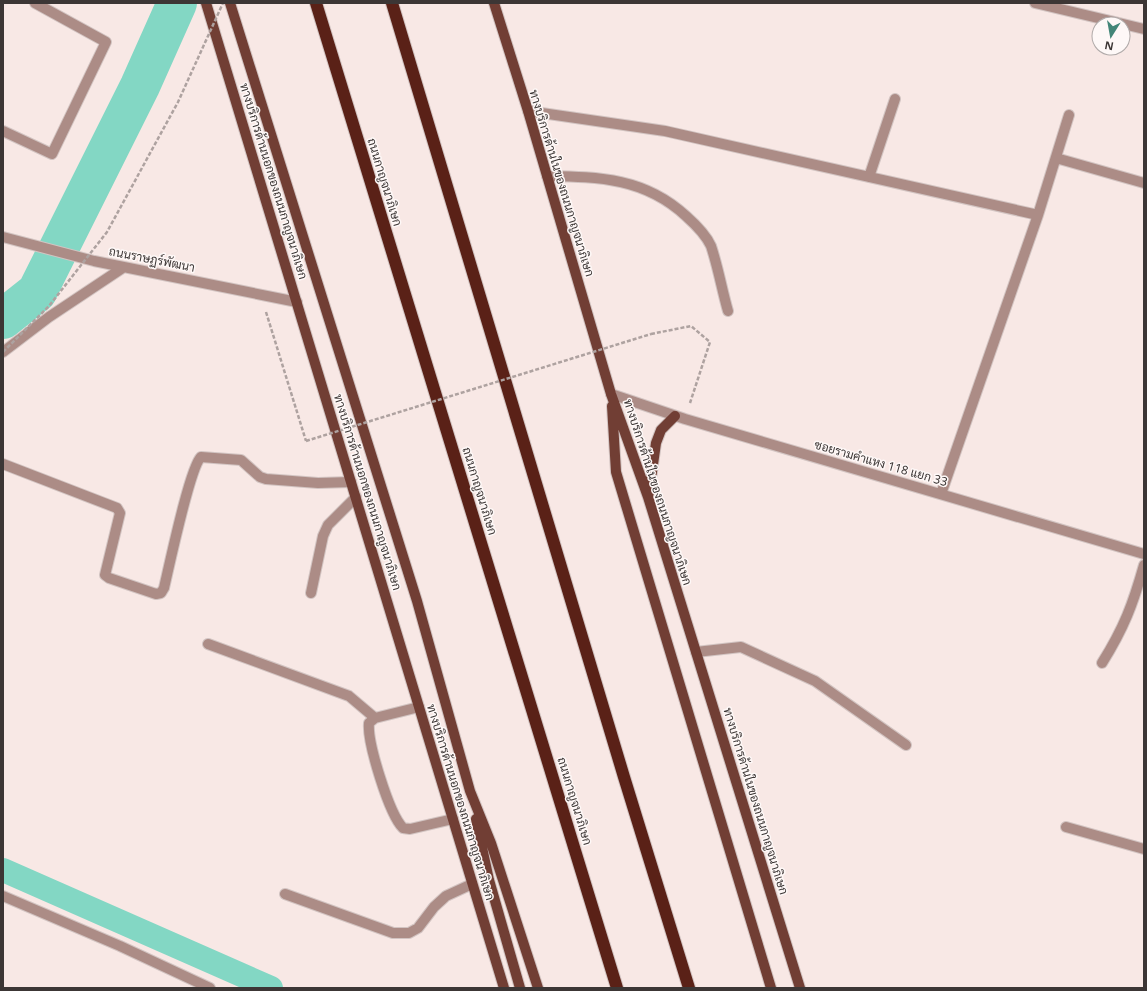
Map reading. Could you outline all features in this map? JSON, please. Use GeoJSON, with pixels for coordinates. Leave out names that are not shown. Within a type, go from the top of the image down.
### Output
{"type":"FeatureCollection","features":[{"type":"Feature","properties":{"kind":"highway","name":"ถนนกาญจนาภิเษก"},"geometry":{"type":"LineString","coordinates":[[316,3],[617,988]]}},
{"type":"Feature","properties":{"kind":"highway"},"geometry":{"type":"LineString","coordinates":[[392,3],[619,762],[689,988]]}},
{"type":"Feature","properties":{"kind":"main road","name":"ทางบริการด้านนอกของถนนกาญจนาภิเษก"},"geometry":{"type":"LineString","coordinates":[[206,3],[504,988]]}},
{"type":"Feature","properties":{"kind":"main road","name":"ทางบริการด้านนอกของถนนกาญจนาภิเษก"},"geometry":{"type":"LineString","coordinates":[[230,3],[417,601],[470,791]]}},
{"type":"Feature","properties":{"kind":"main road","name":"ทางบริการด้านในของถนนกาญจนาภิเษก"},"geometry":{"type":"LineString","coordinates":[[494,3],[528,112],[611,394],[648,497],[800,988]]}},
{"type":"Feature","properties":{"kind":"main road"},"geometry":{"type":"LineString","coordinates":[[611,394],[616,472],[771,988]]}},
{"type":"Feature","properties":{"kind":"main road"},"geometry":{"type":"LineString","coordinates":[[648,497],[656,443],[662,430],[680,418]]}},
{"type":"Feature","properties":{"kind":"main road"},"geometry":{"type":"LineString","coordinates":[[470,791],[489,880],[520,988]]}},
{"type":"Feature","properties":{"kind":"main road"},"geometry":{"type":"LineString","coordinates":[[470,791],[491,843],[538,988]]}},
{"type":"Feature","properties":{"kind":"street"},"geometry":{"type":"LineString","coordinates":[[3,131],[52,154],[106,42],[35,3]]}},
{"type":"Feature","properties":{"kind":"street"},"geometry":{"type":"LineString","coordinates":[[1035,3],[1144,29]]}},
{"type":"Feature","properties":{"kind":"street"},"geometry":{"type":"LineString","coordinates":[[869,177],[895,99]]}},
{"type":"Feature","properties":{"kind":"street"},"geometry":{"type":"LineString","coordinates":[[528,112],[665,130],[1038,215]]}},
{"type":"Feature","properties":{"kind":"street"},"geometry":{"type":"LineString","coordinates":[[941,494],[1038,215],[1070,115]]}},
{"type":"Feature","properties":{"kind":"street"},"geometry":{"type":"LineString","coordinates":[[1056,158],[1144,183]]}},
{"type":"Feature","properties":{"kind":"street"},"geometry":{"type":"LineString","coordinates":[[547,176],[598,177],[626,182],[672,203],[696,224],[710,245],[728,311]]}},
{"type":"Feature","properties":{"kind":"street","name":"ถนนราษฏร์พัฒนา"},"geometry":{"type":"LineString","coordinates":[[3,237],[94,261],[260,293],[297,302]]}},
{"type":"Feature","properties":{"kind":"street"},"geometry":{"type":"LineString","coordinates":[[3,352],[48,317],[124,267]]}},
{"type":"Feature","properties":{"kind":"street","name":"ซอยรามคำแหง 118 แยก 33"},"geometry":{"type":"LineString","coordinates":[[611,394],[680,418],[1144,554]]}},
{"type":"Feature","properties":{"kind":"street"},"geometry":{"type":"LineString","coordinates":[[3,464],[117,508],[120,513],[105,575],[109,578],[156,594],[161,593],[164,588],[188,491],[196,463],[201,457],[241,460],[260,477],[266,479],[318,483],[351,482]]}},
{"type":"Feature","properties":{"kind":"street"},"geometry":{"type":"LineString","coordinates":[[311,593],[322,536],[328,525],[356,497]]}},
{"type":"Feature","properties":{"kind":"street"},"geometry":{"type":"LineString","coordinates":[[1102,663],[1120,633],[1133,604],[1144,565]]}},
{"type":"Feature","properties":{"kind":"street"},"geometry":{"type":"LineString","coordinates":[[208,644],[349,696],[375,718]]}},
{"type":"Feature","properties":{"kind":"street"},"geometry":{"type":"LineString","coordinates":[[696,652],[741,646],[815,681],[906,746]]}},
{"type":"Feature","properties":{"kind":"street"},"geometry":{"type":"LineString","coordinates":[[419,707],[375,718],[369,723],[369,736],[387,798],[397,823],[403,828],[410,829],[453,820]]}},
{"type":"Feature","properties":{"kind":"street"},"geometry":{"type":"LineString","coordinates":[[1066,827],[1144,849]]}},
{"type":"Feature","properties":{"kind":"street"},"geometry":{"type":"LineString","coordinates":[[285,894],[392,933],[409,933],[418,928],[434,907],[446,896],[472,884]]}},
{"type":"Feature","properties":{"kind":"street"},"geometry":{"type":"LineString","coordinates":[[3,896],[120,946],[210,988]]}},
{"type":"Feature","properties":{"kind":"path"},"geometry":{"type":"LineString","coordinates":[[3,352],[48,306],[107,232],[178,102],[223,3]]}},
{"type":"Feature","properties":{"kind":"path"},"geometry":{"type":"LineString","coordinates":[[260,293],[306,441],[651,334],[691,326],[710,342],[680,418]]}},
{"type":"Feature","properties":{"kind":"waterway"},"geometry":{"type":"LineString","coordinates":[[3,319],[37,292],[140,86],[177,3]]}},
{"type":"Feature","properties":{"kind":"waterway"},"geometry":{"type":"LineString","coordinates":[[3,870],[271,988]]}}]}
